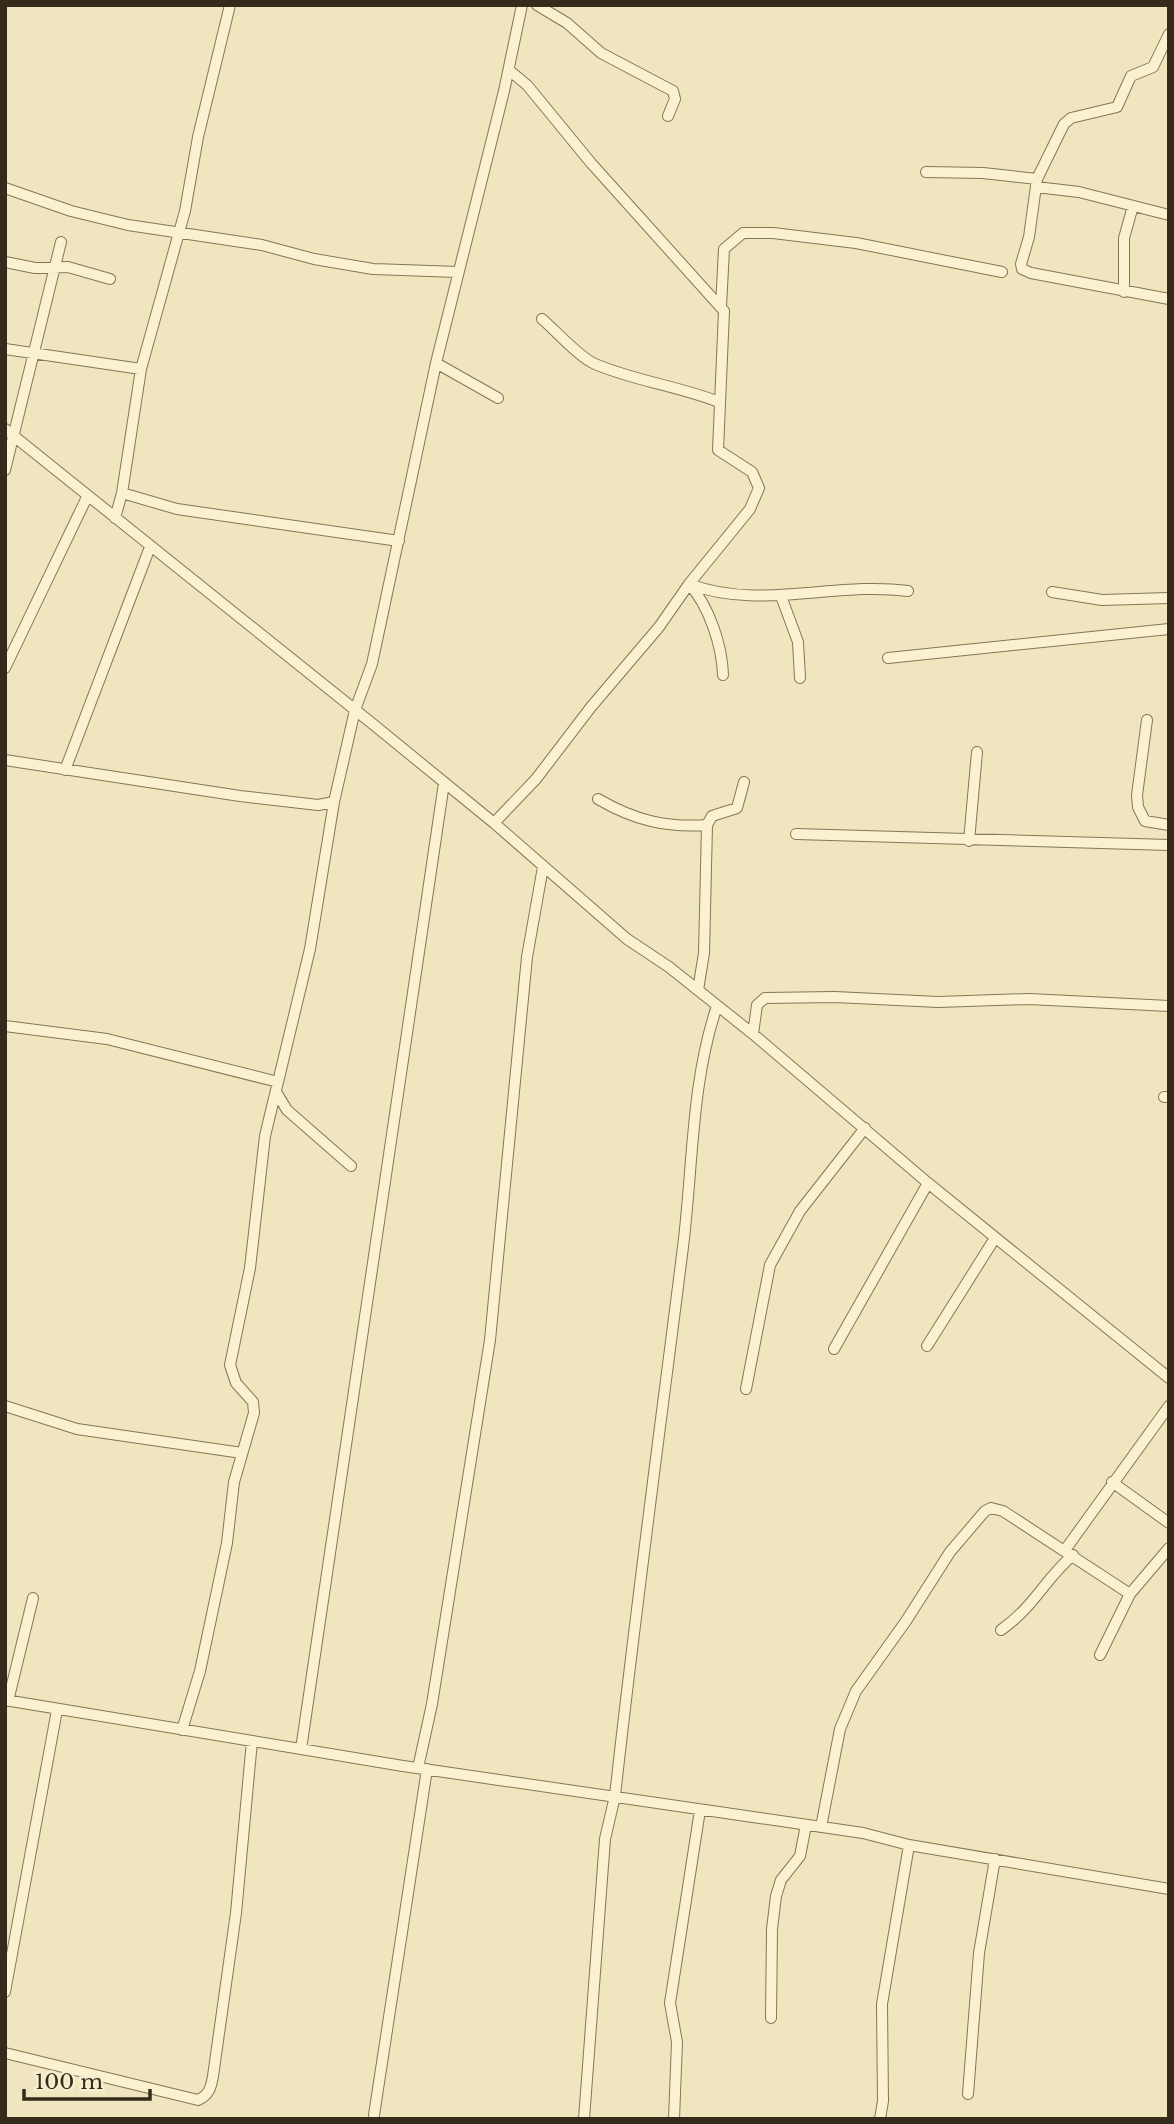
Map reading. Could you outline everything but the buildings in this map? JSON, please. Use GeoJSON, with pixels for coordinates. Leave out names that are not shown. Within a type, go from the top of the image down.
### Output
{"type":"FeatureCollection","features":[{"type":"Feature","properties":{"kind":"street"},"geometry":{"type":"LineString","coordinates":[[115,519],[122,493],[141,369],[178,234],[230,5]]}},
{"type":"Feature","properties":{"kind":"street"},"geometry":{"type":"LineString","coordinates":[[182,1730],[200,1671],[227,1543],[234,1482],[254,1413],[253,1402],[236,1383],[230,1365],[250,1268],[265,1136],[310,949],[334,803],[355,710],[372,664],[436,363],[509,70],[522,5]]}},
{"type":"Feature","properties":{"kind":"street"},"geometry":{"type":"LineString","coordinates":[[537,5],[567,23],[601,53],[673,91],[675,99],[668,116]]}},
{"type":"Feature","properties":{"kind":"street"},"geometry":{"type":"LineString","coordinates":[[1169,34],[1153,66],[1131,76],[1116,107],[1071,118],[1064,124],[1036,183],[1022,269],[1031,274],[1169,299]]}},
{"type":"Feature","properties":{"kind":"street"},"geometry":{"type":"LineString","coordinates":[[509,70],[527,85],[591,163],[721,307]]}},
{"type":"Feature","properties":{"kind":"street"},"geometry":{"type":"LineString","coordinates":[[926,172],[983,173],[1079,192],[1169,215]]}},
{"type":"Feature","properties":{"kind":"street"},"geometry":{"type":"LineString","coordinates":[[5,188],[71,211],[178,234],[262,245],[314,259],[373,269],[458,272]]}},
{"type":"Feature","properties":{"kind":"street"},"geometry":{"type":"LineString","coordinates":[[1124,292],[1124,239],[1133,206]]}},
{"type":"Feature","properties":{"kind":"street"},"geometry":{"type":"LineString","coordinates":[[495,823],[536,779],[591,707],[659,627],[758,495],[759,488],[752,472],[718,450],[724,331],[721,307],[724,249],[743,233],[846,241],[1002,271]]}},
{"type":"Feature","properties":{"kind":"street"},"geometry":{"type":"LineString","coordinates":[[5,470],[9,433],[34,353],[61,242]]}},
{"type":"Feature","properties":{"kind":"street"},"geometry":{"type":"LineString","coordinates":[[5,262],[53,269],[68,267],[110,279]]}},
{"type":"Feature","properties":{"kind":"street"},"geometry":{"type":"LineString","coordinates":[[541,319],[593,364],[651,382],[680,387],[719,402]]}},
{"type":"Feature","properties":{"kind":"street"},"geometry":{"type":"LineString","coordinates":[[5,349],[141,369]]}},
{"type":"Feature","properties":{"kind":"street"},"geometry":{"type":"LineString","coordinates":[[436,363],[498,398]]}},
{"type":"Feature","properties":{"kind":"street"},"geometry":{"type":"LineString","coordinates":[[9,433],[150,547],[212,592],[495,823],[627,939],[753,1034],[928,1183],[1169,1378]]}},
{"type":"Feature","properties":{"kind":"street"},"geometry":{"type":"LineString","coordinates":[[122,493],[177,509],[399,541]]}},
{"type":"Feature","properties":{"kind":"street"},"geometry":{"type":"LineString","coordinates":[[5,668],[87,497]]}},
{"type":"Feature","properties":{"kind":"street"},"geometry":{"type":"LineString","coordinates":[[65,770],[150,547]]}},
{"type":"Feature","properties":{"kind":"street"},"geometry":{"type":"LineString","coordinates":[[689,584],[729,596],[781,596],[873,589],[908,591]]}},
{"type":"Feature","properties":{"kind":"street"},"geometry":{"type":"LineString","coordinates":[[689,584],[700,596],[707,614],[721,657],[723,675]]}},
{"type":"Feature","properties":{"kind":"street"},"geometry":{"type":"LineString","coordinates":[[1052,592],[1102,600],[1169,598]]}},
{"type":"Feature","properties":{"kind":"street"},"geometry":{"type":"LineString","coordinates":[[781,596],[798,642],[800,678]]}},
{"type":"Feature","properties":{"kind":"street"},"geometry":{"type":"LineString","coordinates":[[888,658],[1169,629]]}},
{"type":"Feature","properties":{"kind":"street"},"geometry":{"type":"LineString","coordinates":[[1146,720],[1138,807],[1145,821],[1169,825]]}},
{"type":"Feature","properties":{"kind":"street"},"geometry":{"type":"LineString","coordinates":[[969,841],[976,752]]}},
{"type":"Feature","properties":{"kind":"street"},"geometry":{"type":"LineString","coordinates":[[5,760],[305,803],[334,803]]}},
{"type":"Feature","properties":{"kind":"street"},"geometry":{"type":"LineString","coordinates":[[698,990],[704,953],[707,825],[712,816],[737,808],[744,782]]}},
{"type":"Feature","properties":{"kind":"street"},"geometry":{"type":"LineString","coordinates":[[302,1749],[444,783]]}},
{"type":"Feature","properties":{"kind":"street"},"geometry":{"type":"LineString","coordinates":[[598,799],[631,817],[650,822],[685,827],[707,825]]}},
{"type":"Feature","properties":{"kind":"street"},"geometry":{"type":"LineString","coordinates":[[796,834],[1169,845]]}},
{"type":"Feature","properties":{"kind":"street"},"geometry":{"type":"LineString","coordinates":[[374,2115],[432,1704],[490,1340],[526,969],[543,867]]}},
{"type":"Feature","properties":{"kind":"street"},"geometry":{"type":"LineString","coordinates":[[753,1034],[757,1005],[765,998],[835,997],[938,1002],[1029,999],[1169,1006]]}},
{"type":"Feature","properties":{"kind":"street"},"geometry":{"type":"LineString","coordinates":[[584,2119],[605,1839],[615,1796],[683,1244],[699,1084],[707,1035],[717,1006]]}},
{"type":"Feature","properties":{"kind":"street"},"geometry":{"type":"LineString","coordinates":[[5,1026],[107,1039],[277,1087]]}},
{"type":"Feature","properties":{"kind":"street"},"geometry":{"type":"LineString","coordinates":[[277,1087],[287,1110],[351,1166]]}},
{"type":"Feature","properties":{"kind":"street"},"geometry":{"type":"LineString","coordinates":[[746,1389],[770,1265],[800,1211],[865,1128]]}},
{"type":"Feature","properties":{"kind":"street"},"geometry":{"type":"LineString","coordinates":[[834,1349],[928,1183]]}},
{"type":"Feature","properties":{"kind":"street"},"geometry":{"type":"LineString","coordinates":[[927,1346],[995,1238]]}},
{"type":"Feature","properties":{"kind":"street"},"geometry":{"type":"LineString","coordinates":[[1155,1366],[1169,1363]]}},
{"type":"Feature","properties":{"kind":"street"},"geometry":{"type":"LineString","coordinates":[[5,1406],[77,1429],[242,1453]]}},
{"type":"Feature","properties":{"kind":"street"},"geometry":{"type":"LineString","coordinates":[[1001,1630],[1030,1608],[1069,1552],[1112,1482],[1169,1406]]}},
{"type":"Feature","properties":{"kind":"street"},"geometry":{"type":"LineString","coordinates":[[1112,1482],[1169,1523]]}},
{"type":"Feature","properties":{"kind":"street"},"geometry":{"type":"LineString","coordinates":[[821,1827],[840,1729],[856,1691],[906,1621],[950,1552],[985,1511],[997,1508],[1069,1552],[1130,1594]]}},
{"type":"Feature","properties":{"kind":"street"},"geometry":{"type":"LineString","coordinates":[[1100,1655],[1130,1594],[1169,1548]]}},
{"type":"Feature","properties":{"kind":"street"},"geometry":{"type":"LineString","coordinates":[[33,1598],[7,1701],[423,1768],[863,1833],[909,1845],[1169,1889]]}},
{"type":"Feature","properties":{"kind":"street"},"geometry":{"type":"LineString","coordinates":[[5,1992],[57,1710]]}},
{"type":"Feature","properties":{"kind":"street"},"geometry":{"type":"LineString","coordinates":[[5,2053],[174,2095],[198,2100],[205,2097],[211,2089],[236,1913],[252,1741]]}},
{"type":"Feature","properties":{"kind":"street"},"geometry":{"type":"LineString","coordinates":[[674,2119],[677,2042],[670,2003],[700,1810]]}},
{"type":"Feature","properties":{"kind":"street"},"geometry":{"type":"LineString","coordinates":[[771,2018],[772,1928],[776,1896],[781,1880],[800,1856],[806,1825]]}},
{"type":"Feature","properties":{"kind":"street"},"geometry":{"type":"LineString","coordinates":[[880,2119],[884,2101],[882,2004],[909,1845]]}},
{"type":"Feature","properties":{"kind":"street"},"geometry":{"type":"LineString","coordinates":[[968,2094],[979,1953],[995,1859]]}}]}
